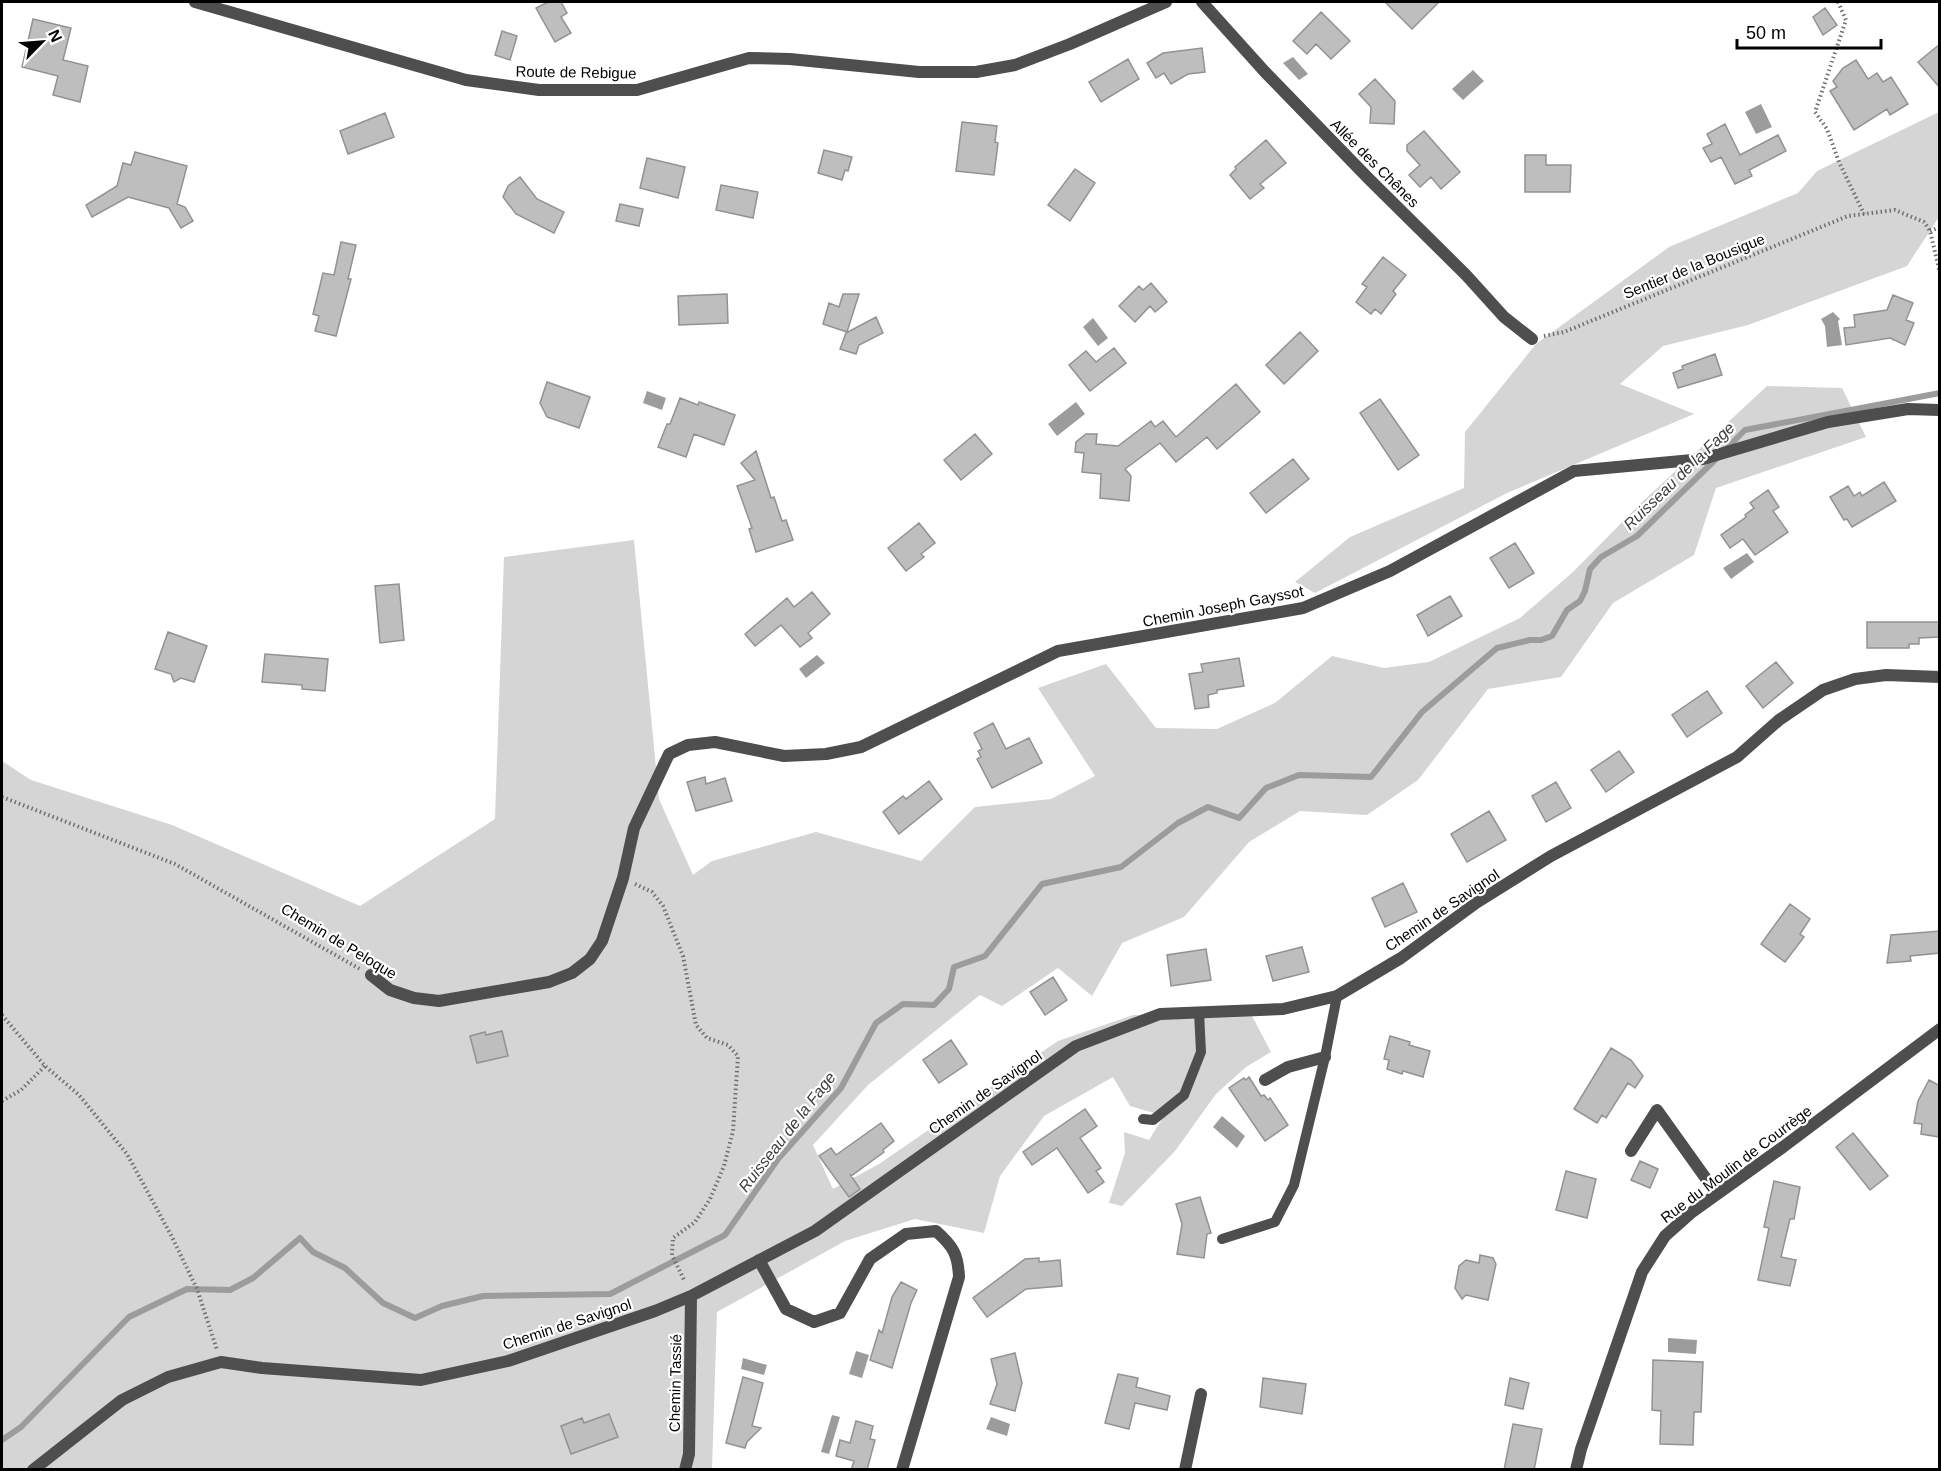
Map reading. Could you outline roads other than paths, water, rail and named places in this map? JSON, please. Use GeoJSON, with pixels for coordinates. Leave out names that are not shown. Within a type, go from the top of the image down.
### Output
{"type":"FeatureCollection","features":[{"type":"Feature","properties":{"kind":"street","name":"Route de Rebigue"},"geometry":{"type":"LineString","coordinates":[[195,2],[466,80],[539,90],[637,90],[748,58],[790,59],[919,72],[976,72],[1015,64],[1070,44],[1166,2]]}},
{"type":"Feature","properties":{"kind":"street","name":"Allée des Chênes"},"geometry":{"type":"LineString","coordinates":[[1202,2],[1265,72],[1361,171],[1466,275],[1504,317],[1532,339]]}},
{"type":"Feature","properties":{"kind":"street","name":"Chemin Joseph Gayssot"},"geometry":{"type":"LineString","coordinates":[[623,878],[634,828],[669,754],[688,745],[715,742],[784,756],[826,754],[861,747],[1058,651],[1303,608],[1390,571],[1574,471],[1703,459],[1828,422],[1908,410],[1940,410]]}},
{"type":"Feature","properties":{"kind":"street","name":"Chemin de Savignol"},"geometry":{"type":"LineString","coordinates":[[33,1470],[122,1400],[168,1377],[221,1362],[284,1370],[421,1380],[508,1361],[655,1311],[691,1296],[815,1232],[1076,1046],[1160,1014],[1283,1010],[1336,996],[1401,958],[1476,903],[1551,856],[1737,757],[1779,720],[1823,690],[1855,679],[1886,675],[1940,677]]}},
{"type":"Feature","properties":{"kind":"street","name":"Chemin de Peloque"},"geometry":{"type":"LineString","coordinates":[[371,975],[390,990],[414,998],[439,1001],[538,984],[572,973],[590,959],[602,941],[623,878]]}},
{"type":"Feature","properties":{"kind":"street","name":"Rue du Moulin de Courrège"},"geometry":{"type":"LineString","coordinates":[[1576,1470],[1581,1449],[1642,1272],[1665,1236],[1717,1194],[1940,1029]]}},
{"type":"Feature","properties":{"kind":"street"},"geometry":{"type":"LineString","coordinates":[[1264,1080],[1288,1067],[1325,1058]]}},
{"type":"Feature","properties":{"kind":"street"},"geometry":{"type":"LineString","coordinates":[[1631,1151],[1658,1110],[1717,1194]]}},
{"type":"Feature","properties":{"kind":"street"},"geometry":{"type":"LineString","coordinates":[[759,1260],[786,1309],[814,1322],[840,1313],[870,1259],[906,1234],[936,1231],[951,1245],[958,1260],[959,1277],[902,1470]]}},
{"type":"Feature","properties":{"kind":"street","name":"Chemin Tassié"},"geometry":{"type":"LineString","coordinates":[[685,1470],[689,1454],[691,1296]]}},
{"type":"Feature","properties":{"kind":"street"},"geometry":{"type":"LineString","coordinates":[[1185,1470],[1201,1394]]}},
{"type":"Feature","properties":{"kind":"lane"},"geometry":{"type":"LineString","coordinates":[[1222,1239],[1275,1222],[1294,1185],[1325,1058],[1336,996]]}},
{"type":"Feature","properties":{"kind":"lane"},"geometry":{"type":"LineString","coordinates":[[1143,1119],[1153,1119],[1184,1095],[1201,1052],[1199,1012]]}},
{"type":"Feature","properties":{"kind":"waterway","name":"Ruisseau de la Fage"},"geometry":{"type":"LineString","coordinates":[[1725,450],[1745,430],[1940,393]]}},
{"type":"Feature","properties":{"kind":"waterway","name":"Ruisseau de la Fage"},"geometry":{"type":"LineString","coordinates":[[2,1440],[21,1427],[129,1317],[187,1289],[230,1290],[253,1278],[300,1238],[313,1252],[345,1268],[383,1303],[415,1318],[442,1306],[483,1296],[610,1294],[725,1235],[778,1159],[841,1088],[876,1023],[903,1004],[934,1005],[949,989],[954,967],[985,956],[1042,884],[1121,867],[1178,823],[1208,807],[1239,818],[1266,788],[1299,775],[1371,777],[1422,712],[1497,648],[1552,636],[1567,610],[1580,601],[1590,569],[1601,557],[1637,536],[1716,459]]}}]}
